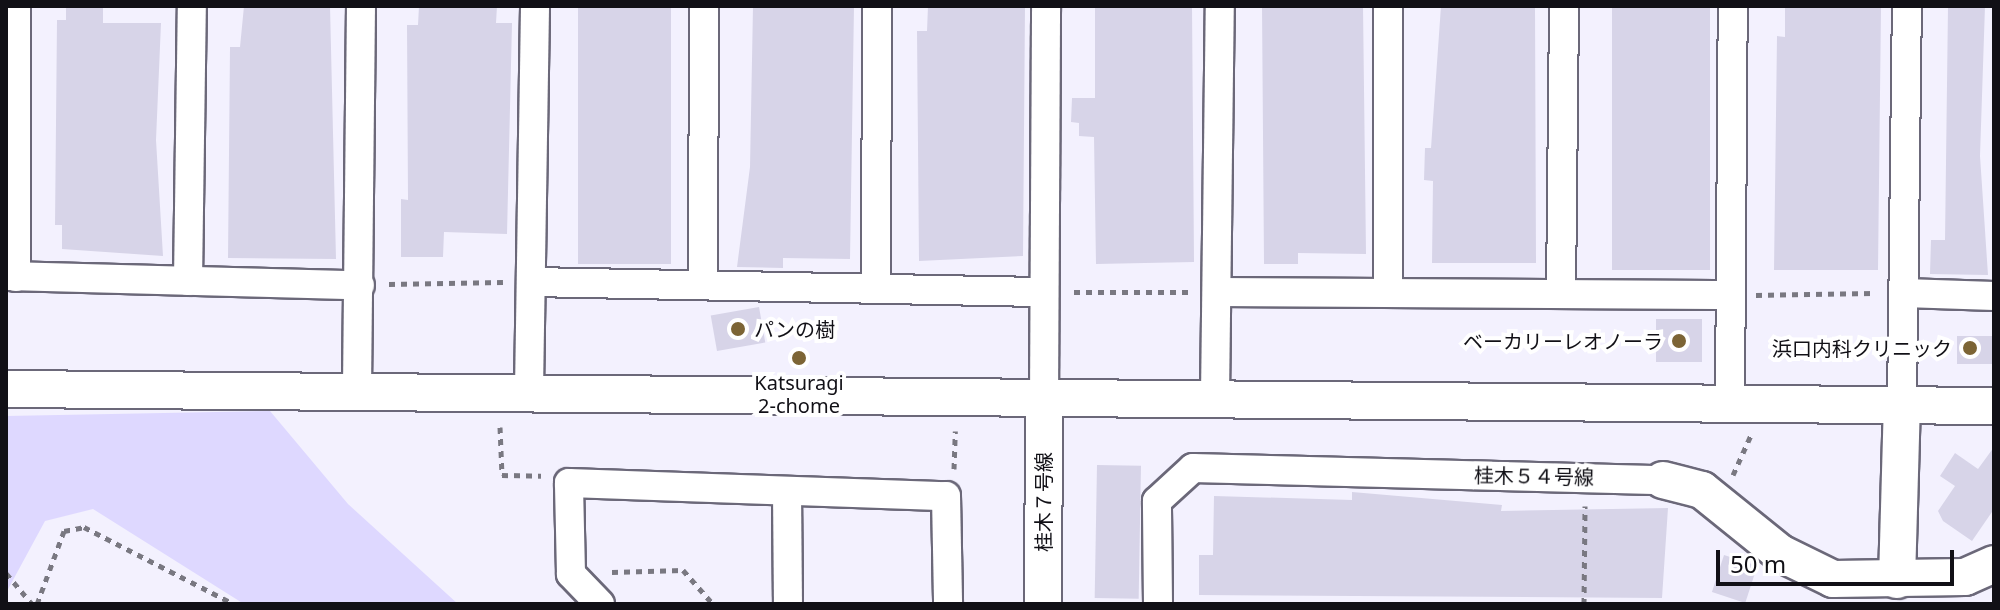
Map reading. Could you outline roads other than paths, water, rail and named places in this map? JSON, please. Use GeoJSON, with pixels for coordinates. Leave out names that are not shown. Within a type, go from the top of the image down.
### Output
{"type":"FeatureCollection","features":[{"type":"Feature","properties":{"kind":"street"},"geometry":{"type":"LineString","coordinates":[[16,6],[11,276],[360,285]]}},
{"type":"Feature","properties":{"kind":"street"},"geometry":{"type":"LineString","coordinates":[[188,281],[192,6]]}},
{"type":"Feature","properties":{"kind":"street"},"geometry":{"type":"LineString","coordinates":[[357,388],[361,6]]}},
{"type":"Feature","properties":{"kind":"street"},"geometry":{"type":"LineString","coordinates":[[513,390],[532,282],[535,6]]}},
{"type":"Feature","properties":{"kind":"street"},"geometry":{"type":"LineString","coordinates":[[703,285],[704,6]]}},
{"type":"Feature","properties":{"kind":"street"},"geometry":{"type":"LineString","coordinates":[[876,289],[877,6]]}},
{"type":"Feature","properties":{"kind":"street"},"geometry":{"type":"LineString","coordinates":[[1044,400],[1041,292],[1046,6]]}},
{"type":"Feature","properties":{"kind":"street"},"geometry":{"type":"LineString","coordinates":[[1215,397],[1220,6]]}},
{"type":"Feature","properties":{"kind":"street"},"geometry":{"type":"LineString","coordinates":[[1388,6],[1388,293]]}},
{"type":"Feature","properties":{"kind":"street"},"geometry":{"type":"LineString","coordinates":[[1561,294],[1564,6]]}},
{"type":"Feature","properties":{"kind":"street"},"geometry":{"type":"LineString","coordinates":[[1733,6],[1731,295],[1740,402]]}},
{"type":"Feature","properties":{"kind":"street"},"geometry":{"type":"LineString","coordinates":[[1897,580],[1907,6]]}},
{"type":"Feature","properties":{"kind":"street"},"geometry":{"type":"LineString","coordinates":[[532,282],[1041,292]]}},
{"type":"Feature","properties":{"kind":"street"},"geometry":{"type":"LineString","coordinates":[[1218,292],[1731,295]]}},
{"type":"Feature","properties":{"kind":"street"},"geometry":{"type":"LineString","coordinates":[[1904,293],[1994,296]]}},
{"type":"Feature","properties":{"kind":"street"},"geometry":{"type":"LineString","coordinates":[[6,389],[357,388],[1044,400],[1215,397],[1994,406]]}},
{"type":"Feature","properties":{"kind":"street","name":"桂木７号線"},"geometry":{"type":"LineString","coordinates":[[1043,604],[1044,400]]}},
{"type":"Feature","properties":{"kind":"street","name":"桂木５４号線"},"geometry":{"type":"LineString","coordinates":[[1158,604],[1157,501],[1193,468],[1663,480],[1717,500],[1803,567],[1833,579],[1965,577],[1994,564]]}},
{"type":"Feature","properties":{"kind":"street"},"geometry":{"type":"LineString","coordinates":[[600,604],[571,574],[569,483],[946,496],[948,604]]}},
{"type":"Feature","properties":{"kind":"street"},"geometry":{"type":"LineString","coordinates":[[787,491],[788,604]]}},
{"type":"Feature","properties":{"kind":"place","name":"パンの樹"},"geometry":{"type":"Point","coordinates":[738,329]}},
{"type":"Feature","properties":{"kind":"place","name":"ベーカリーレオノーラ"},"geometry":{"type":"Point","coordinates":[1679,341]}},
{"type":"Feature","properties":{"kind":"place","name":"浜口内科クリニック"},"geometry":{"type":"Point","coordinates":[1970,348]}},
{"type":"Feature","properties":{"kind":"place","name":"Katsuragi 2-chome"},"geometry":{"type":"Point","coordinates":[799,358]}}]}
